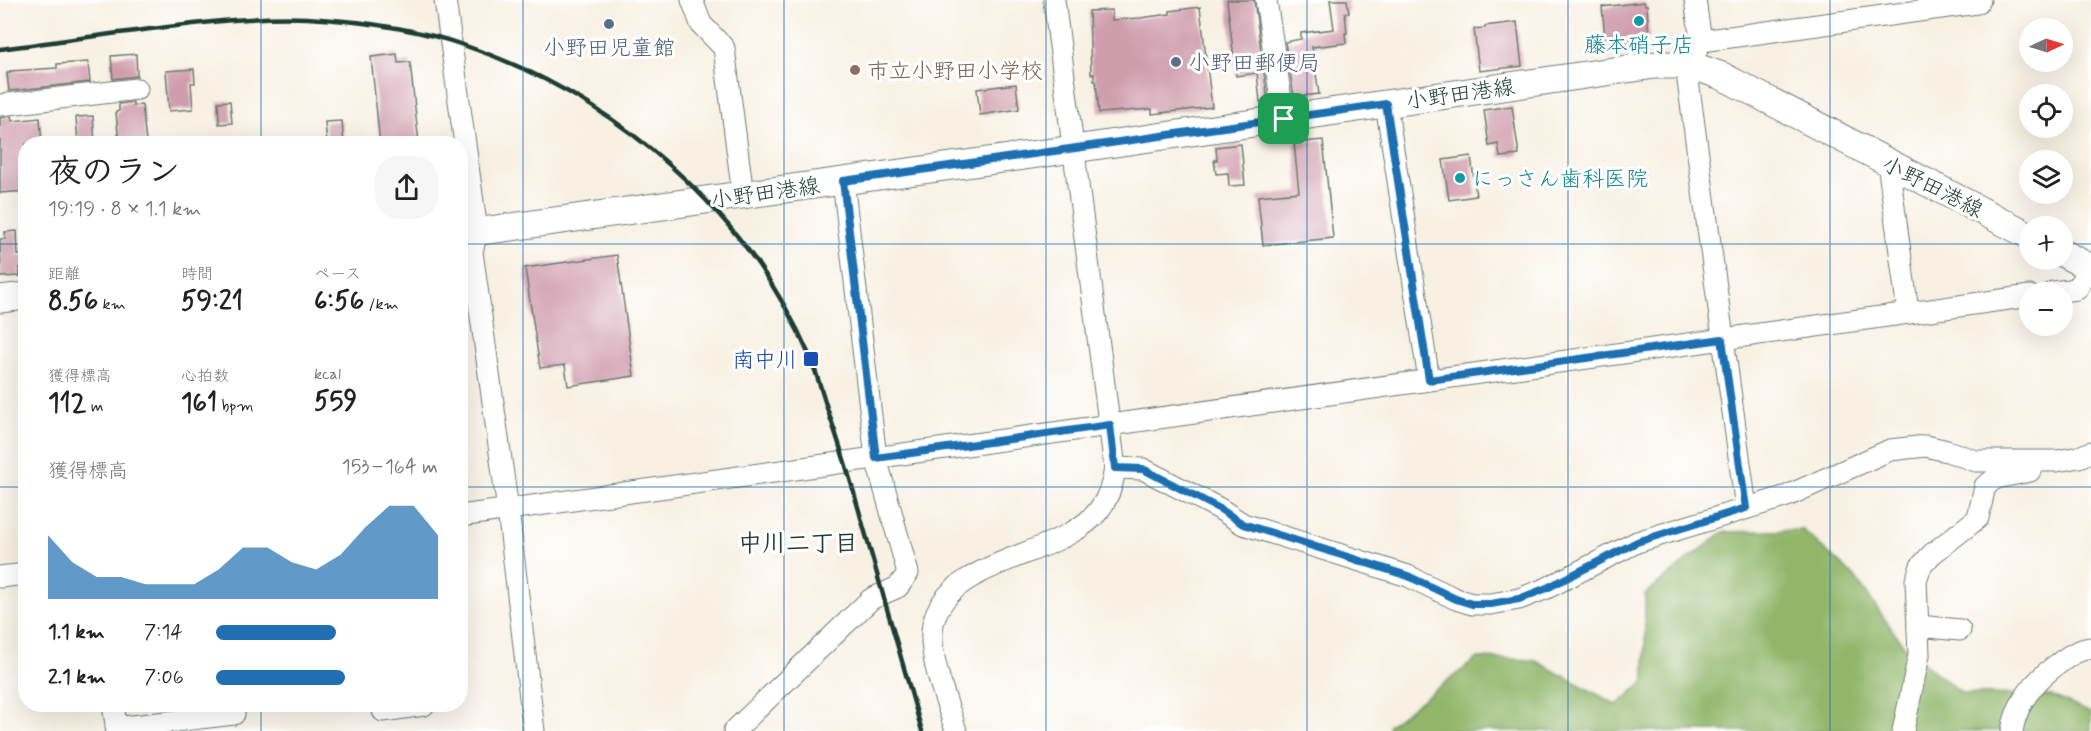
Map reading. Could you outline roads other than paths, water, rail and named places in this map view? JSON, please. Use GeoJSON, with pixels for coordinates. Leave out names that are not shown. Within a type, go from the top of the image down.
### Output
{"type":"FeatureCollection","features":[{"type":"Feature","properties":{"kind":"main road","name":"小野田港線"},"geometry":{"type":"LineString","coordinates":[[469,233],[1655,65],[1696,53],[1722,76],[2019,230]]}},
{"type":"Feature","properties":{"kind":"main road"},"geometry":{"type":"LineString","coordinates":[[2073,258],[2090,267]]}},
{"type":"Feature","properties":{"kind":"main road"},"geometry":{"type":"LineString","coordinates":[[0,299],[18,297]]}},
{"type":"Feature","properties":{"kind":"street"},"geometry":{"type":"LineString","coordinates":[[445,0],[459,136]]}},
{"type":"Feature","properties":{"kind":"street"},"geometry":{"type":"LineString","coordinates":[[692,0],[701,24],[724,48],[743,195]]}},
{"type":"Feature","properties":{"kind":"street"},"geometry":{"type":"LineString","coordinates":[[956,731],[933,644],[933,623],[943,603],[954,589],[970,576],[1065,536],[1086,522],[1098,512],[1106,500],[1112,487],[1115,468],[1054,0]]}},
{"type":"Feature","properties":{"kind":"street"},"geometry":{"type":"LineString","coordinates":[[1266,0],[1284,119]]}},
{"type":"Feature","properties":{"kind":"street"},"geometry":{"type":"LineString","coordinates":[[1695,0],[1696,53],[1688,81],[1746,508]]}},
{"type":"Feature","properties":{"kind":"street"},"geometry":{"type":"LineString","coordinates":[[1696,53],[1977,3],[1980,0]]}},
{"type":"Feature","properties":{"kind":"street"},"geometry":{"type":"LineString","coordinates":[[0,105],[137,89]]}},
{"type":"Feature","properties":{"kind":"street"},"geometry":{"type":"LineString","coordinates":[[1386,104],[1429,380]]}},
{"type":"Feature","properties":{"kind":"street"},"geometry":{"type":"LineString","coordinates":[[1888,162],[1908,312]]}},
{"type":"Feature","properties":{"kind":"street"},"geometry":{"type":"LineString","coordinates":[[734,731],[871,599],[898,588],[908,573],[876,458],[843,181]]}},
{"type":"Feature","properties":{"kind":"street"},"geometry":{"type":"LineString","coordinates":[[469,233],[508,510],[534,731]]}},
{"type":"Feature","properties":{"kind":"street"},"geometry":{"type":"LineString","coordinates":[[2073,290],[2077,289],[2090,267]]}},
{"type":"Feature","properties":{"kind":"street"},"geometry":{"type":"LineString","coordinates":[[468,515],[2019,297]]}},
{"type":"Feature","properties":{"kind":"street"},"geometry":{"type":"LineString","coordinates":[[1115,468],[1143,469],[1220,509],[1243,524],[1408,576],[1456,599],[1472,604],[1491,604],[1519,599],[1547,588],[1637,542],[1787,496],[1890,450],[1926,446],[1976,461],[2057,461],[2091,452]]}},
{"type":"Feature","properties":{"kind":"street"},"geometry":{"type":"LineString","coordinates":[[1904,731],[1919,655],[1916,580],[1921,566],[1932,554],[1977,518],[1985,486],[1996,478],[2011,474],[2051,469],[2057,461]]}},
{"type":"Feature","properties":{"kind":"street"},"geometry":{"type":"LineString","coordinates":[[0,577],[18,575]]}},
{"type":"Feature","properties":{"kind":"street"},"geometry":{"type":"LineString","coordinates":[[1918,626],[1960,630]]}},
{"type":"Feature","properties":{"kind":"street"},"geometry":{"type":"LineString","coordinates":[[2012,731],[2030,688],[2043,673],[2085,648],[2091,648]]}},
{"type":"Feature","properties":{"kind":"street"},"geometry":{"type":"LineString","coordinates":[[114,712],[116,730],[234,717]]}},
{"type":"Feature","properties":{"kind":"street"},"geometry":{"type":"LineString","coordinates":[[383,716],[398,712]]}},
{"type":"Feature","properties":{"kind":"railway"},"geometry":{"type":"LineString","coordinates":[[0,49],[140,30],[252,19],[307,18],[367,23],[428,34],[521,68],[574,96],[624,128],[671,166],[713,208],[751,254],[783,304],[810,357],[849,477],[922,731]]}},
{"type":"Feature","properties":{"kind":"place","name":"藤本硝子店"},"geometry":{"type":"Point","coordinates":[1639,21]}},
{"type":"Feature","properties":{"kind":"place","name":"小野田児童館"},"geometry":{"type":"Point","coordinates":[609,24]}},
{"type":"Feature","properties":{"kind":"place","name":"小野田郵便局"},"geometry":{"type":"Point","coordinates":[1176,62]}},
{"type":"Feature","properties":{"kind":"place","name":"市立小野田小学校"},"geometry":{"type":"Point","coordinates":[855,70]}},
{"type":"Feature","properties":{"kind":"place","name":"にっさん歯科医院"},"geometry":{"type":"Point","coordinates":[1460,178]}},
{"type":"Feature","properties":{"kind":"place","name":"南中川"},"geometry":{"type":"Point","coordinates":[811,359]}},
{"type":"Feature","properties":{"kind":"district","name":"中川二丁目"},"geometry":{"type":"Point","coordinates":[798,543]}}]}
